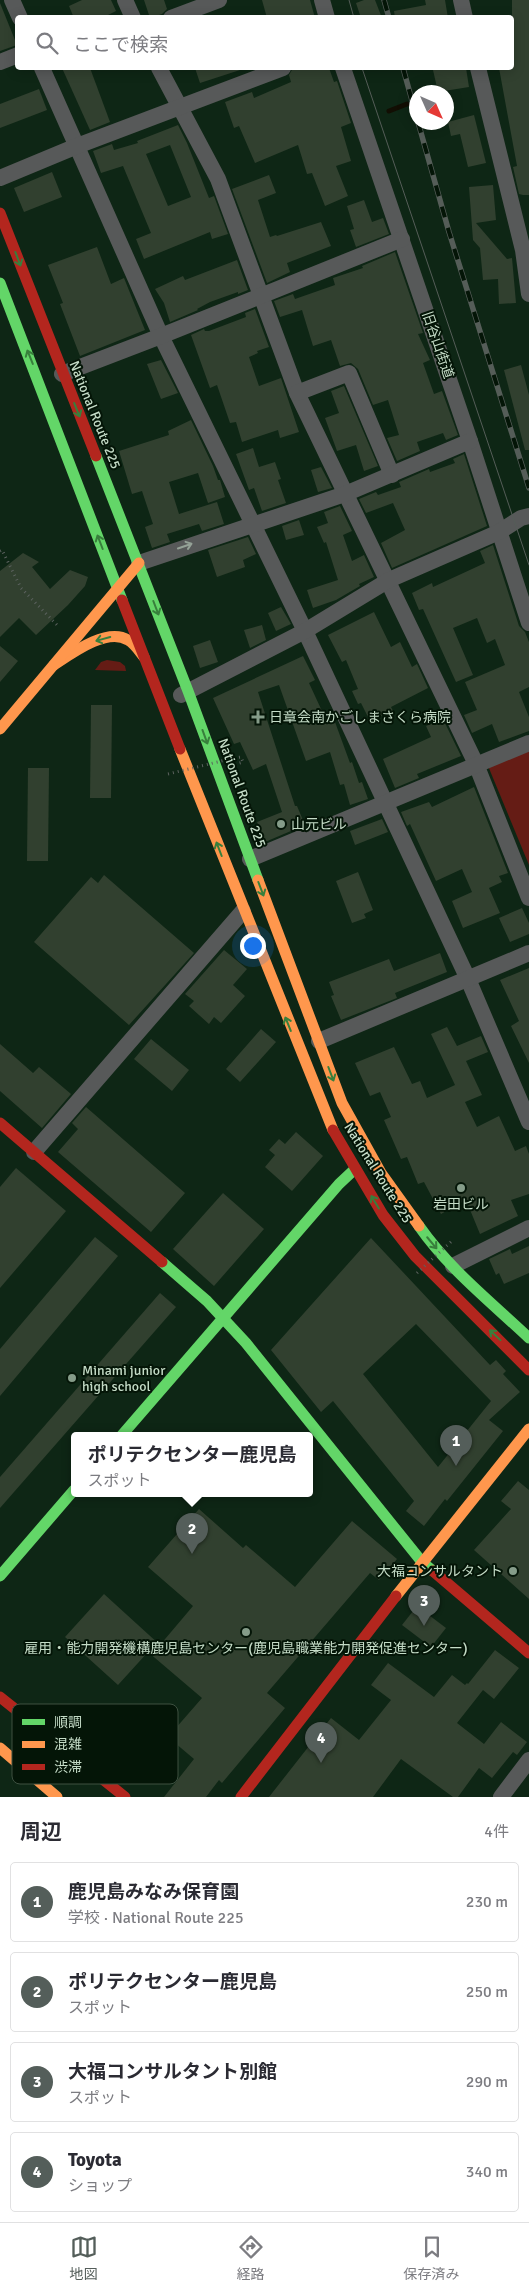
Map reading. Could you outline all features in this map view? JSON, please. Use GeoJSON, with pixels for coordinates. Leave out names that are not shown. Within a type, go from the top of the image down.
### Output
{"type":"FeatureCollection","features":[{"type":"Feature","properties":{"kind":"main road","name":"National Route 225"},"geometry":{"type":"LineString","coordinates":[[0,213],[62,374],[139,563],[342,1103],[381,1173],[409,1214],[452,1266],[529,1338]]}},
{"type":"Feature","properties":{"kind":"main road","name":"National Route 225"},"geometry":{"type":"LineString","coordinates":[[0,283],[243,911],[329,1124],[383,1214],[415,1256],[529,1370]]}},
{"type":"Feature","properties":{"kind":"main road"},"geometry":{"type":"LineString","coordinates":[[0,729],[139,563]]}},
{"type":"Feature","properties":{"kind":"main road"},"geometry":{"type":"LineString","coordinates":[[54,664],[90,644],[116,637],[127,639],[144,657]]}},
{"type":"Feature","properties":{"kind":"main road"},"geometry":{"type":"LineString","coordinates":[[0,1123],[207,1301],[246,1343],[422,1562],[529,1653]]}},
{"type":"Feature","properties":{"kind":"main road"},"geometry":{"type":"LineString","coordinates":[[125,1432],[339,1184],[355,1169]]}},
{"type":"Feature","properties":{"kind":"main road"},"geometry":{"type":"LineString","coordinates":[[241,1797],[422,1562],[529,1429]]}},
{"type":"Feature","properties":{"kind":"main road"},"geometry":{"type":"LineString","coordinates":[[0,1576],[71,1493]]}},
{"type":"Feature","properties":{"kind":"main road"},"geometry":{"type":"LineString","coordinates":[[0,1697],[12,1707]]}},
{"type":"Feature","properties":{"kind":"main road"},"geometry":{"type":"LineString","coordinates":[[0,1748],[12,1758]]}},
{"type":"Feature","properties":{"kind":"main road"},"geometry":{"type":"LineString","coordinates":[[42,1784],[57,1797]]}},
{"type":"Feature","properties":{"kind":"main road"},"geometry":{"type":"LineString","coordinates":[[109,1784],[125,1797]]}},
{"type":"Feature","properties":{"kind":"street"},"geometry":{"type":"LineString","coordinates":[[12,0],[19,15]]}},
{"type":"Feature","properties":{"kind":"street"},"geometry":{"type":"LineString","coordinates":[[125,0],[132,15]]}},
{"type":"Feature","properties":{"kind":"street"},"geometry":{"type":"LineString","coordinates":[[179,15],[218,0]]}},
{"type":"Feature","properties":{"kind":"street"},"geometry":{"type":"LineString","coordinates":[[322,0],[327,15]]}},
{"type":"Feature","properties":{"kind":"street"},"geometry":{"type":"LineString","coordinates":[[461,0],[464,15]]}},
{"type":"Feature","properties":{"kind":"street"},"geometry":{"type":"LineString","coordinates":[[0,62],[15,56]]}},
{"type":"Feature","properties":{"kind":"street"},"geometry":{"type":"LineString","coordinates":[[43,70],[161,336],[305,631],[468,979],[522,1087],[529,1122]]}},
{"type":"Feature","properties":{"kind":"street"},"geometry":{"type":"LineString","coordinates":[[160,70],[218,179],[297,393],[344,494],[389,580],[476,764],[529,898]]}},
{"type":"Feature","properties":{"kind":"street"},"geometry":{"type":"LineString","coordinates":[[0,178],[77,146],[278,70]]}},
{"type":"Feature","properties":{"kind":"street","name":"旧谷山街道"},"geometry":{"type":"LineString","coordinates":[[345,70],[529,623]]}},
{"type":"Feature","properties":{"kind":"street"},"geometry":{"type":"LineString","coordinates":[[479,70],[526,249],[529,294]]}},
{"type":"Feature","properties":{"kind":"street"},"geometry":{"type":"LineString","coordinates":[[62,374],[402,239]]}},
{"type":"Feature","properties":{"kind":"street"},"geometry":{"type":"LineString","coordinates":[[297,393],[349,372],[392,475]]}},
{"type":"Feature","properties":{"kind":"street"},"geometry":{"type":"LineString","coordinates":[[139,563],[252,523],[344,494],[470,442]]}},
{"type":"Feature","properties":{"kind":"street"},"geometry":{"type":"LineString","coordinates":[[163,704],[305,631],[389,580],[499,532],[521,518],[529,516]]}},
{"type":"Feature","properties":{"kind":"street"},"geometry":{"type":"LineString","coordinates":[[250,859],[476,764],[529,744]]}},
{"type":"Feature","properties":{"kind":"street"},"geometry":{"type":"LineString","coordinates":[[34,1152],[243,911]]}},
{"type":"Feature","properties":{"kind":"street"},"geometry":{"type":"LineString","coordinates":[[319,1041],[529,953]]}},
{"type":"Feature","properties":{"kind":"street"},"geometry":{"type":"LineString","coordinates":[[452,1266],[529,1228]]}},
{"type":"Feature","properties":{"kind":"street"},"geometry":{"type":"LineString","coordinates":[[501,1797],[529,1760]]}},
{"type":"Feature","properties":{"kind":"path"},"geometry":{"type":"LineString","coordinates":[[0,551],[2,550],[21,588],[60,627]]}},
{"type":"Feature","properties":{"kind":"path"},"geometry":{"type":"LineString","coordinates":[[168,774],[234,758]]}},
{"type":"Feature","properties":{"kind":"path"},"geometry":{"type":"LineString","coordinates":[[417,1273],[453,1240]]}},
{"type":"Feature","properties":{"kind":"shaded area"},"geometry":{"type":"Polygon","coordinates":[[[107,660],[120,662],[125,666],[126,671],[95,670],[101,662],[107,660]]]}},
{"type":"Feature","properties":{"kind":"shaded area"},"geometry":{"type":"Polygon","coordinates":[[[529,743],[529,865],[486,761],[529,743]]]}},
{"type":"Feature","properties":{"kind":"building"},"geometry":{"type":"Polygon","coordinates":[[[82,0],[111,0],[116,11],[108,15],[73,15],[69,6],[82,0]]]}},
{"type":"Feature","properties":{"kind":"building"},"geometry":{"type":"Polygon","coordinates":[[[144,0],[164,0],[167,9],[162,14],[149,15],[144,0]]]}},
{"type":"Feature","properties":{"kind":"building"},"geometry":{"type":"Polygon","coordinates":[[[262,0],[310,0],[314,15],[266,15],[262,0]]]}},
{"type":"Feature","properties":{"kind":"building"},"geometry":{"type":"Polygon","coordinates":[[[364,0],[375,0],[381,15],[360,15],[356,3],[364,0]]]}},
{"type":"Feature","properties":{"kind":"building"},"geometry":{"type":"Polygon","coordinates":[[[425,0],[445,0],[448,15],[395,15],[394,11],[426,5],[425,0]]]}},
{"type":"Feature","properties":{"kind":"building"},"geometry":{"type":"Polygon","coordinates":[[[512,0],[529,0],[529,195],[519,194],[513,167],[517,166],[499,70],[514,70],[514,15],[512,15],[512,0]]]}},
{"type":"Feature","properties":{"kind":"building"},"geometry":{"type":"Polygon","coordinates":[[[0,3],[15,40],[15,46],[0,51],[0,3]]]}},
{"type":"Feature","properties":{"kind":"building"},"geometry":{"type":"Polygon","coordinates":[[[63,70],[91,70],[110,122],[90,130],[63,70]]]}},
{"type":"Feature","properties":{"kind":"building"},"geometry":{"type":"Polygon","coordinates":[[[196,70],[240,70],[200,83],[196,70]]]}},
{"type":"Feature","properties":{"kind":"building"},"geometry":{"type":"Polygon","coordinates":[[[292,70],[330,70],[334,82],[337,81],[351,123],[341,127],[351,161],[336,166],[348,196],[325,206],[312,173],[307,174],[298,145],[255,163],[239,126],[234,128],[225,102],[252,92],[254,98],[291,82],[289,75],[292,70]]]}},
{"type":"Feature","properties":{"kind":"building"},"geometry":{"type":"Polygon","coordinates":[[[433,70],[466,70],[469,87],[454,89],[454,85],[436,85],[433,70]]]}},
{"type":"Feature","properties":{"kind":"building"},"geometry":{"type":"Polygon","coordinates":[[[39,89],[47,110],[0,128],[0,104],[39,89]]]}},
{"type":"Feature","properties":{"kind":"building"},"geometry":{"type":"Polygon","coordinates":[[[474,115],[486,163],[468,167],[460,134],[451,136],[450,130],[454,130],[454,120],[474,115]]]}},
{"type":"Feature","properties":{"kind":"building"},"geometry":{"type":"Polygon","coordinates":[[[178,125],[209,198],[214,196],[228,234],[212,239],[210,232],[144,259],[136,239],[151,233],[123,166],[101,173],[93,151],[112,144],[114,150],[138,143],[137,141],[178,125]],[[170,145],[146,154],[168,206],[191,197],[170,145]]]}},
{"type":"Feature","properties":{"kind":"building"},"geometry":{"type":"Polygon","coordinates":[[[52,172],[62,197],[24,212],[14,188],[52,172]]]}},
{"type":"Feature","properties":{"kind":"building"},"geometry":{"type":"Polygon","coordinates":[[[269,175],[276,193],[258,200],[270,237],[321,222],[331,246],[287,263],[290,272],[267,283],[232,189],[269,175]]]}},
{"type":"Feature","properties":{"kind":"building"},"geometry":{"type":"Polygon","coordinates":[[[493,185],[496,220],[476,223],[507,259],[512,258],[516,303],[499,304],[498,279],[483,280],[480,248],[473,240],[469,187],[493,185]]]}},
{"type":"Feature","properties":{"kind":"building"},"geometry":{"type":"Polygon","coordinates":[[[364,200],[372,222],[383,218],[389,234],[356,247],[350,230],[354,229],[347,206],[364,200]]]}},
{"type":"Feature","properties":{"kind":"building"},"geometry":{"type":"Polygon","coordinates":[[[97,247],[111,284],[124,278],[145,330],[80,356],[60,304],[63,303],[48,265],[97,247]]]}},
{"type":"Feature","properties":{"kind":"building"},"geometry":{"type":"Polygon","coordinates":[[[395,252],[423,333],[418,334],[430,360],[423,363],[434,394],[442,391],[458,435],[446,440],[443,433],[417,442],[420,451],[397,461],[387,438],[399,435],[388,400],[373,405],[358,369],[351,363],[340,366],[331,340],[313,346],[302,310],[280,317],[274,301],[293,294],[295,299],[335,285],[333,278],[363,268],[362,266],[395,252]]]}},
{"type":"Feature","properties":{"kind":"building"},"geometry":{"type":"Polygon","coordinates":[[[237,260],[248,290],[210,302],[198,310],[170,322],[164,303],[155,289],[183,276],[185,280],[237,260]]]}},
{"type":"Feature","properties":{"kind":"building"},"geometry":{"type":"Polygon","coordinates":[[[255,309],[269,347],[257,351],[258,353],[249,357],[259,386],[281,378],[299,432],[280,438],[278,430],[242,442],[236,422],[230,423],[217,385],[210,388],[191,335],[204,329],[209,331],[246,317],[245,313],[255,309]]]}},
{"type":"Feature","properties":{"kind":"building"},"geometry":{"type":"Polygon","coordinates":[[[161,360],[178,393],[161,399],[147,364],[161,360]]]}},
{"type":"Feature","properties":{"kind":"building"},"geometry":{"type":"Polygon","coordinates":[[[521,365],[529,395],[529,450],[525,450],[504,370],[521,365]]]}},
{"type":"Feature","properties":{"kind":"building"},"geometry":{"type":"Polygon","coordinates":[[[344,386],[378,466],[364,471],[356,445],[337,451],[325,418],[339,413],[331,391],[344,386]]]}},
{"type":"Feature","properties":{"kind":"building"},"geometry":{"type":"Polygon","coordinates":[[[191,420],[218,480],[220,480],[225,497],[208,503],[198,473],[169,482],[179,514],[217,502],[224,524],[202,531],[199,524],[167,534],[170,542],[152,548],[145,527],[153,524],[142,491],[132,494],[119,451],[169,435],[168,431],[191,420]]]}},
{"type":"Feature","properties":{"kind":"building"},"geometry":{"type":"Polygon","coordinates":[[[253,448],[259,467],[275,462],[281,479],[278,480],[286,503],[262,511],[254,488],[249,490],[236,454],[253,448]]]}},
{"type":"Feature","properties":{"kind":"building"},"geometry":{"type":"Polygon","coordinates":[[[464,454],[487,526],[392,568],[381,543],[405,530],[393,503],[366,513],[359,499],[376,492],[378,495],[401,487],[399,482],[429,469],[430,472],[455,463],[453,459],[464,454]]]}},
{"type":"Feature","properties":{"kind":"building"},"geometry":{"type":"Polygon","coordinates":[[[321,467],[332,488],[318,492],[311,470],[321,467]]]}},
{"type":"Feature","properties":{"kind":"building"},"geometry":{"type":"Polygon","coordinates":[[[340,506],[352,531],[343,535],[352,561],[364,555],[374,577],[359,584],[360,586],[336,600],[313,608],[307,590],[338,580],[326,542],[324,543],[317,527],[328,523],[324,512],[340,506]]]}},
{"type":"Feature","properties":{"kind":"building"},"geometry":{"type":"Polygon","coordinates":[[[299,520],[304,535],[286,540],[282,526],[299,520]]]}},
{"type":"Feature","properties":{"kind":"building"},"geometry":{"type":"Polygon","coordinates":[[[248,537],[256,554],[243,560],[245,567],[217,577],[208,550],[248,537]]]}},
{"type":"Feature","properties":{"kind":"building"},"geometry":{"type":"Polygon","coordinates":[[[493,545],[519,626],[525,632],[529,642],[529,687],[519,692],[529,717],[529,731],[499,742],[492,724],[472,733],[464,715],[477,710],[465,682],[505,665],[495,639],[487,643],[477,618],[453,628],[473,675],[456,682],[423,609],[419,610],[412,593],[432,583],[433,587],[485,563],[480,551],[493,545]]]}},
{"type":"Feature","properties":{"kind":"building"},"geometry":{"type":"Polygon","coordinates":[[[23,553],[39,562],[32,567],[50,589],[70,570],[88,577],[85,586],[68,605],[36,635],[19,618],[0,637],[0,571],[23,553]]]}},
{"type":"Feature","properties":{"kind":"building"},"geometry":{"type":"Polygon","coordinates":[[[281,607],[291,624],[276,631],[268,613],[281,607]]]}},
{"type":"Feature","properties":{"kind":"building"},"geometry":{"type":"Polygon","coordinates":[[[374,612],[391,647],[400,642],[412,667],[417,664],[428,688],[391,707],[393,711],[370,721],[361,703],[358,704],[352,691],[358,689],[346,660],[342,662],[328,635],[374,612]]]}},
{"type":"Feature","properties":{"kind":"building"},"geometry":{"type":"Polygon","coordinates":[[[262,625],[266,640],[250,648],[244,630],[262,625]]]}},
{"type":"Feature","properties":{"kind":"building"},"geometry":{"type":"Polygon","coordinates":[[[210,640],[218,662],[200,668],[193,646],[210,640]]]}},
{"type":"Feature","properties":{"kind":"building"},"geometry":{"type":"Polygon","coordinates":[[[0,646],[18,661],[0,682],[0,646]]]}},
{"type":"Feature","properties":{"kind":"building"},"geometry":{"type":"Polygon","coordinates":[[[303,656],[315,680],[309,683],[328,724],[335,722],[350,763],[352,762],[359,783],[362,782],[368,799],[350,805],[344,784],[340,785],[330,752],[306,761],[279,685],[258,692],[295,806],[297,806],[305,825],[265,842],[257,822],[282,812],[266,764],[253,770],[240,742],[234,744],[213,698],[303,656]]]}},
{"type":"Feature","properties":{"kind":"building"},"geometry":{"type":"Polygon","coordinates":[[[91,705],[112,705],[111,798],[90,798],[91,705]]]}},
{"type":"Feature","properties":{"kind":"building"},"geometry":{"type":"Polygon","coordinates":[[[443,719],[461,756],[417,774],[419,778],[395,788],[383,759],[431,737],[426,726],[443,719]]]}},
{"type":"Feature","properties":{"kind":"building"},"geometry":{"type":"Polygon","coordinates":[[[28,768],[49,768],[48,861],[27,861],[28,768]]]}},
{"type":"Feature","properties":{"kind":"building"},"geometry":{"type":"Polygon","coordinates":[[[474,787],[508,873],[499,876],[502,882],[489,888],[500,913],[463,928],[452,901],[472,892],[462,869],[436,881],[410,824],[407,826],[401,812],[429,802],[432,807],[474,787]]]}},
{"type":"Feature","properties":{"kind":"building"},"geometry":{"type":"Polygon","coordinates":[[[382,819],[388,832],[355,845],[350,831],[382,819]]]}},
{"type":"Feature","properties":{"kind":"building"},"geometry":{"type":"Polygon","coordinates":[[[358,872],[373,910],[364,914],[366,918],[352,923],[336,881],[358,872]]]}},
{"type":"Feature","properties":{"kind":"building"},"geometry":{"type":"Polygon","coordinates":[[[104,875],[194,953],[129,1025],[34,942],[91,877],[98,883],[104,875]]]}},
{"type":"Feature","properties":{"kind":"building"},"geometry":{"type":"Polygon","coordinates":[[[522,908],[529,923],[529,934],[510,942],[499,918],[522,908]]]}},
{"type":"Feature","properties":{"kind":"building"},"geometry":{"type":"Polygon","coordinates":[[[224,950],[247,969],[233,985],[245,996],[221,1023],[214,1017],[209,1024],[189,1006],[194,1001],[185,994],[224,950]]]}},
{"type":"Feature","properties":{"kind":"building"},"geometry":{"type":"Polygon","coordinates":[[[440,953],[447,972],[395,993],[397,998],[341,1020],[331,996],[334,995],[329,982],[389,959],[394,971],[440,953]]]}},
{"type":"Feature","properties":{"kind":"building"},"geometry":{"type":"Polygon","coordinates":[[[529,968],[529,1063],[511,1026],[519,1021],[500,980],[529,968]]]}},
{"type":"Feature","properties":{"kind":"building"},"geometry":{"type":"Polygon","coordinates":[[[447,1027],[457,1046],[481,1036],[488,1052],[466,1061],[482,1095],[465,1102],[477,1127],[499,1116],[515,1151],[526,1146],[529,1154],[529,1194],[511,1200],[518,1216],[480,1234],[466,1200],[441,1214],[424,1182],[418,1184],[407,1157],[401,1159],[384,1120],[391,1117],[380,1092],[370,1096],[355,1063],[394,1047],[412,1084],[420,1081],[427,1098],[455,1085],[431,1034],[447,1027]]]}},
{"type":"Feature","properties":{"kind":"building"},"geometry":{"type":"Polygon","coordinates":[[[261,1029],[276,1042],[240,1082],[226,1069],[261,1029]]]}},
{"type":"Feature","properties":{"kind":"building"},"geometry":{"type":"Polygon","coordinates":[[[151,1039],[189,1070],[172,1091],[134,1059],[151,1039]]]}},
{"type":"Feature","properties":{"kind":"building"},"geometry":{"type":"Polygon","coordinates":[[[0,1044],[33,1073],[39,1067],[71,1094],[42,1128],[0,1091],[0,1044]]]}},
{"type":"Feature","properties":{"kind":"building"},"geometry":{"type":"Polygon","coordinates":[[[86,1107],[185,1193],[151,1232],[58,1152],[78,1129],[72,1123],[86,1107]]]}},
{"type":"Feature","properties":{"kind":"building"},"geometry":{"type":"Polygon","coordinates":[[[296,1132],[323,1156],[292,1191],[265,1167],[275,1155],[269,1150],[279,1139],[285,1144],[296,1132]]]}},
{"type":"Feature","properties":{"kind":"building"},"geometry":{"type":"Polygon","coordinates":[[[16,1168],[66,1211],[0,1288],[0,1187],[16,1168]]]}},
{"type":"Feature","properties":{"kind":"building"},"geometry":{"type":"Polygon","coordinates":[[[223,1193],[264,1229],[214,1286],[173,1249],[223,1193]]]}},
{"type":"Feature","properties":{"kind":"building"},"geometry":{"type":"Polygon","coordinates":[[[95,1237],[118,1256],[0,1396],[0,1349],[95,1237]]]}},
{"type":"Feature","properties":{"kind":"building"},"geometry":{"type":"Polygon","coordinates":[[[371,1238],[490,1365],[496,1360],[506,1371],[503,1374],[520,1392],[489,1420],[503,1431],[447,1501],[445,1499],[424,1526],[406,1511],[414,1501],[333,1401],[321,1412],[271,1350],[371,1238]],[[416,1324],[363,1374],[438,1467],[491,1401],[416,1324]]]}},
{"type":"Feature","properties":{"kind":"building"},"geometry":{"type":"Polygon","coordinates":[[[529,1246],[529,1273],[504,1284],[499,1273],[496,1275],[489,1259],[510,1249],[512,1254],[529,1246]]]}},
{"type":"Feature","properties":{"kind":"building"},"geometry":{"type":"Polygon","coordinates":[[[160,1293],[176,1307],[0,1508],[0,1477],[160,1293]]]}},
{"type":"Feature","properties":{"kind":"building","name":"大福コンサルタント"},"geometry":{"type":"Polygon","coordinates":[[[518,1481],[529,1490],[529,1599],[474,1550],[511,1509],[501,1501],[518,1481]]]}},
{"type":"Feature","properties":{"kind":"building"},"geometry":{"type":"Polygon","coordinates":[[[199,1509],[243,1548],[246,1545],[295,1587],[352,1521],[397,1559],[379,1580],[370,1573],[267,1693],[285,1708],[222,1783],[219,1780],[206,1797],[164,1797],[174,1784],[178,1784],[178,1779],[194,1759],[178,1745],[178,1726],[202,1698],[148,1652],[118,1685],[65,1637],[104,1594],[160,1645],[193,1606],[148,1567],[199,1509]]]}},
{"type":"Feature","properties":{"kind":"building"},"geometry":{"type":"Polygon","coordinates":[[[417,1606],[446,1628],[431,1647],[402,1625],[417,1606]]]}},
{"type":"Feature","properties":{"kind":"building"},"geometry":{"type":"Polygon","coordinates":[[[495,1650],[519,1668],[494,1699],[483,1690],[457,1723],[484,1744],[501,1722],[527,1742],[517,1755],[513,1752],[492,1778],[479,1768],[458,1797],[453,1797],[401,1759],[373,1797],[269,1797],[331,1718],[359,1740],[391,1700],[371,1685],[388,1663],[434,1697],[452,1675],[465,1685],[468,1684],[495,1650]]]}},
{"type":"Feature","properties":{"kind":"waterway"},"geometry":{"type":"LineString","coordinates":[[389,111],[407,104]]}},
{"type":"Feature","properties":{"kind":"tram line"},"geometry":{"type":"LineString","coordinates":[[349,0],[353,15]]}},
{"type":"Feature","properties":{"kind":"tram line"},"geometry":{"type":"LineString","coordinates":[[363,70],[529,565]]}},
{"type":"Feature","properties":{"kind":"railway"},"geometry":{"type":"LineString","coordinates":[[384,0],[388,15]]}},
{"type":"Feature","properties":{"kind":"railway"},"geometry":{"type":"LineString","coordinates":[[404,70],[409,90]]}},
{"type":"Feature","properties":{"kind":"railway"},"geometry":{"type":"LineString","coordinates":[[420,130],[449,232],[529,488]]}},
{"type":"Feature","properties":{"kind":"traffic: fast"},"geometry":{"type":"LineString","coordinates":[[0,283],[122,600]]}},
{"type":"Feature","properties":{"kind":"traffic: fast"},"geometry":{"type":"LineString","coordinates":[[96,456],[188,691],[258,880]]}},
{"type":"Feature","properties":{"kind":"traffic: fast"},"geometry":{"type":"LineString","coordinates":[[125,1432],[339,1184],[355,1169]]}},
{"type":"Feature","properties":{"kind":"traffic: fast"},"geometry":{"type":"LineString","coordinates":[[419,1226],[457,1271],[529,1338]]}},
{"type":"Feature","properties":{"kind":"traffic: fast"},"geometry":{"type":"LineString","coordinates":[[162,1262],[207,1301],[246,1343],[422,1562],[433,1571]]}},
{"type":"Feature","properties":{"kind":"traffic: fast"},"geometry":{"type":"LineString","coordinates":[[0,1576],[71,1493]]}},
{"type":"Feature","properties":{"kind":"traffic: slow"},"geometry":{"type":"LineString","coordinates":[[0,729],[139,563]]}},
{"type":"Feature","properties":{"kind":"traffic: slow"},"geometry":{"type":"LineString","coordinates":[[54,665],[90,643],[110,637],[120,637],[128,640],[144,657]]}},
{"type":"Feature","properties":{"kind":"traffic: slow"},"geometry":{"type":"LineString","coordinates":[[180,749],[333,1130]]}},
{"type":"Feature","properties":{"kind":"traffic: slow"},"geometry":{"type":"LineString","coordinates":[[258,880],[342,1103],[381,1173],[419,1226]]}},
{"type":"Feature","properties":{"kind":"traffic: slow"},"geometry":{"type":"LineString","coordinates":[[396,1596],[529,1429]]}},
{"type":"Feature","properties":{"kind":"traffic: slow"},"geometry":{"type":"LineString","coordinates":[[0,1748],[12,1758]]}},
{"type":"Feature","properties":{"kind":"traffic: slow"},"geometry":{"type":"LineString","coordinates":[[42,1784],[57,1797]]}},
{"type":"Feature","properties":{"kind":"traffic: jam"},"geometry":{"type":"LineString","coordinates":[[0,213],[96,456]]}},
{"type":"Feature","properties":{"kind":"traffic: jam"},"geometry":{"type":"LineString","coordinates":[[122,600],[180,749]]}},
{"type":"Feature","properties":{"kind":"traffic: jam"},"geometry":{"type":"LineString","coordinates":[[0,1123],[162,1262]]}},
{"type":"Feature","properties":{"kind":"traffic: jam"},"geometry":{"type":"LineString","coordinates":[[333,1130],[383,1215],[415,1256],[529,1370]]}},
{"type":"Feature","properties":{"kind":"traffic: jam"},"geometry":{"type":"LineString","coordinates":[[433,1571],[529,1653]]}},
{"type":"Feature","properties":{"kind":"traffic: jam"},"geometry":{"type":"LineString","coordinates":[[241,1797],[396,1596]]}},
{"type":"Feature","properties":{"kind":"traffic: jam"},"geometry":{"type":"LineString","coordinates":[[0,1697],[12,1707]]}},
{"type":"Feature","properties":{"kind":"traffic: jam"},"geometry":{"type":"LineString","coordinates":[[109,1784],[125,1797]]}},
{"type":"Feature","properties":{"kind":"place","name":"日章会南かごしまさくら病院"},"geometry":{"type":"Point","coordinates":[258,717]}},
{"type":"Feature","properties":{"kind":"place","name":"山元ビル"},"geometry":{"type":"Point","coordinates":[281,824]}},
{"type":"Feature","properties":{"kind":"place","name":"岩田ビル"},"geometry":{"type":"Point","coordinates":[461,1188]}},
{"type":"Feature","properties":{"kind":"place","name":"Minami junior high school"},"geometry":{"type":"Point","coordinates":[72,1378]}},
{"type":"Feature","properties":{"kind":"place","name":"鹿児島みなみ保育園"},"geometry":{"type":"Point","coordinates":[456,1466]}},
{"type":"Feature","properties":{"kind":"place","name":"ポリテクセンター鹿児島"},"geometry":{"type":"Point","coordinates":[192,1554]}},
{"type":"Feature","properties":{"kind":"place","name":"大福コンサルタント"},"geometry":{"type":"Point","coordinates":[513,1571]}},
{"type":"Feature","properties":{"kind":"place","name":"大福コンサルタント別館"},"geometry":{"type":"Point","coordinates":[424,1626]}},
{"type":"Feature","properties":{"kind":"place","name":"雇用・能力開発機構鹿児島センター(鹿児島職業能力開発促進センター)"},"geometry":{"type":"Point","coordinates":[246,1632]}},
{"type":"Feature","properties":{"kind":"place","name":"Toyota"},"geometry":{"type":"Point","coordinates":[321,1763]}}]}
